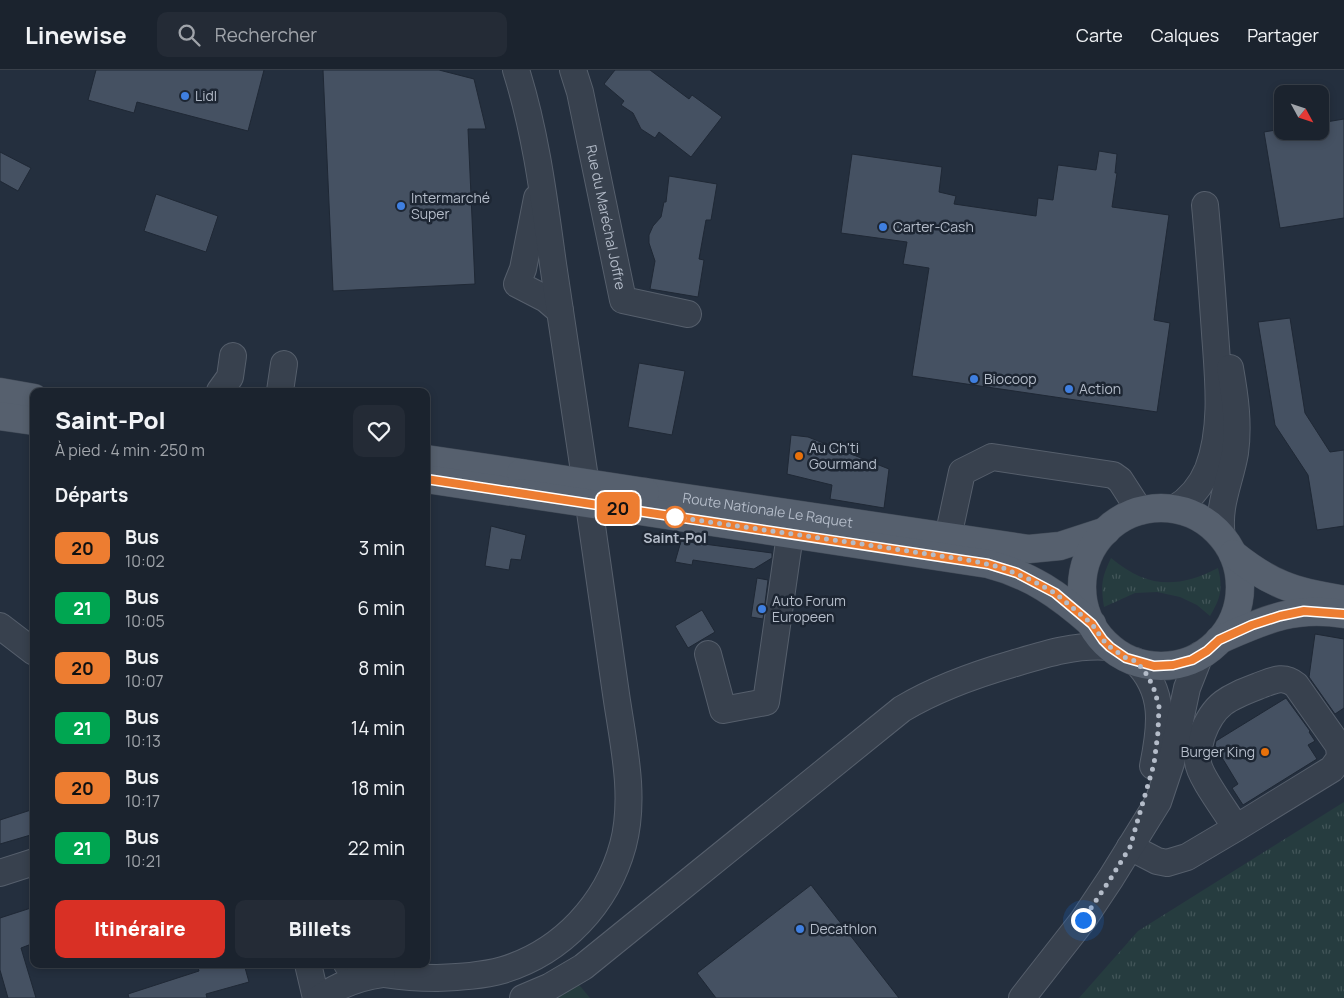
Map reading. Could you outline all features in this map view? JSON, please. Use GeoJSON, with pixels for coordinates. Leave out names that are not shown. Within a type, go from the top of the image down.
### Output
{"type":"FeatureCollection","features":[{"type":"Feature","properties":{"kind":"main road"},"geometry":{"type":"LineString","coordinates":[[0,392],[30,397]]}},
{"type":"Feature","properties":{"kind":"main road"},"geometry":{"type":"LineString","coordinates":[[0,416],[30,420]]}},
{"type":"Feature","properties":{"kind":"main road","name":"Route Nationale Le Raquet"},"geometry":{"type":"LineString","coordinates":[[430,459],[515,482]]}},
{"type":"Feature","properties":{"kind":"main road","name":"Route Nationale Le Raquet"},"geometry":{"type":"LineString","coordinates":[[430,479],[515,482],[643,501],[792,524],[974,561],[1003,568],[1031,580],[1055,593],[1092,624]]}},
{"type":"Feature","properties":{"kind":"main road"},"geometry":{"type":"LineString","coordinates":[[1344,600],[1316,595],[1277,584],[1254,571],[1200,519],[1174,509],[1157,508],[1140,511],[1122,519],[1106,531],[1089,556],[1083,575],[1082,586],[1084,605],[1092,624],[1103,640],[1126,658],[1154,666],[1182,663],[1266,620],[1294,612],[1316,611],[1344,614]]}},
{"type":"Feature","properties":{"kind":"main road","name":"Route Nationale Le Raquet"},"geometry":{"type":"LineString","coordinates":[[792,524],[948,537],[1039,549],[1060,546],[1106,531]]}},
{"type":"Feature","properties":{"kind":"main road"},"geometry":{"type":"LineString","coordinates":[[1210,648],[1234,617],[1239,599],[1238,571],[1227,545]]}},
{"type":"Feature","properties":{"kind":"street"},"geometry":{"type":"LineString","coordinates":[[362,968],[385,974],[431,978],[487,974],[516,965],[542,953],[566,936],[597,902],[612,875],[622,846],[627,818],[626,764],[539,166],[516,70]]}},
{"type":"Feature","properties":{"kind":"street","name":"Rue du Maréchal Joffre"},"geometry":{"type":"LineString","coordinates":[[573,70],[580,92],[623,300],[688,314]]}},
{"type":"Feature","properties":{"kind":"street"},"geometry":{"type":"LineString","coordinates":[[539,166],[536,204],[523,269],[517,284],[546,300],[560,311]]}},
{"type":"Feature","properties":{"kind":"street"},"geometry":{"type":"LineString","coordinates":[[1174,509],[1187,500],[1201,484],[1212,456],[1216,431],[1217,368],[1205,204]]}},
{"type":"Feature","properties":{"kind":"street"},"geometry":{"type":"LineString","coordinates":[[1212,282],[1227,350],[1238,426],[1235,455],[1220,516],[1227,545]]}},
{"type":"Feature","properties":{"kind":"street"},"geometry":{"type":"LineString","coordinates":[[222,388],[230,377],[233,356]]}},
{"type":"Feature","properties":{"kind":"street"},"geometry":{"type":"LineString","coordinates":[[280,388],[284,364]]}},
{"type":"Feature","properties":{"kind":"street"},"geometry":{"type":"LineString","coordinates":[[430,446],[468,452],[479,456],[515,482]]}},
{"type":"Feature","properties":{"kind":"street"},"geometry":{"type":"LineString","coordinates":[[948,537],[962,472],[992,457],[1113,475],[1120,480],[1140,511]]}},
{"type":"Feature","properties":{"kind":"street"},"geometry":{"type":"LineString","coordinates":[[708,654],[723,710],[766,702],[792,524]]}},
{"type":"Feature","properties":{"kind":"street"},"geometry":{"type":"LineString","coordinates":[[0,626],[30,649]]}},
{"type":"Feature","properties":{"kind":"street"},"geometry":{"type":"LineString","coordinates":[[522,998],[549,987],[583,967],[902,709],[932,692],[967,678],[1054,651],[1086,646],[1110,647]]}},
{"type":"Feature","properties":{"kind":"street"},"geometry":{"type":"LineString","coordinates":[[1022,998],[1083,920],[1150,815],[1164,789],[1182,703],[1192,675],[1210,648]]}},
{"type":"Feature","properties":{"kind":"street"},"geometry":{"type":"LineString","coordinates":[[1130,847],[1154,764],[1159,718],[1159,706],[1153,686],[1144,670],[1135,661]]}},
{"type":"Feature","properties":{"kind":"street"},"geometry":{"type":"LineString","coordinates":[[1130,847],[1157,861],[1167,863],[1187,857],[1236,828],[1332,769],[1340,758],[1339,746],[1296,685],[1287,679],[1276,679],[1226,700],[1212,713],[1206,723],[1198,752],[1199,769],[1236,828]]}},
{"type":"Feature","properties":{"kind":"street"},"geometry":{"type":"LineString","coordinates":[[0,873],[30,863]]}},
{"type":"Feature","properties":{"kind":"street"},"geometry":{"type":"LineString","coordinates":[[309,968],[316,998]]}},
{"type":"Feature","properties":{"kind":"street"},"geometry":{"type":"LineString","coordinates":[[320,998],[352,982],[385,974]]}},
{"type":"Feature","properties":{"kind":"green space"},"geometry":{"type":"Polygon","coordinates":[[[1111,558],[1137,575],[1163,582],[1189,580],[1218,568],[1221,587],[1217,604],[1210,616],[1197,605],[1180,597],[1157,592],[1135,593],[1104,607],[1103,582],[1105,571],[1111,558]]]}},
{"type":"Feature","properties":{"kind":"green space"},"geometry":{"type":"Polygon","coordinates":[[[1344,802],[1344,998],[1079,998],[1138,931],[1344,802]]]}},
{"type":"Feature","properties":{"kind":"green space"},"geometry":{"type":"Polygon","coordinates":[[[565,968],[590,998],[534,998],[565,968]]]}},
{"type":"Feature","properties":{"kind":"building","name":"Lidl"},"geometry":{"type":"Polygon","coordinates":[[[96,70],[264,70],[248,131],[137,102],[134,113],[88,100],[96,70]]]}},
{"type":"Feature","properties":{"kind":"building","name":"Intermarché Super"},"geometry":{"type":"Polygon","coordinates":[[[323,70],[439,70],[474,79],[486,129],[468,129],[475,284],[333,291],[323,70]]]}},
{"type":"Feature","properties":{"kind":"building"},"geometry":{"type":"Polygon","coordinates":[[[615,70],[650,70],[689,99],[692,95],[722,117],[691,157],[659,132],[655,138],[641,129],[633,113],[621,105],[624,101],[604,84],[615,70]]]}},
{"type":"Feature","properties":{"kind":"building"},"geometry":{"type":"Polygon","coordinates":[[[1344,119],[1344,218],[1280,228],[1264,132],[1274,130],[1274,140],[1329,140],[1329,122],[1344,119]]]}},
{"type":"Feature","properties":{"kind":"building"},"geometry":{"type":"Polygon","coordinates":[[[1099,151],[1117,154],[1115,173],[1117,173],[1112,207],[1169,215],[1154,320],[1170,323],[1157,412],[912,376],[929,268],[903,264],[907,242],[841,233],[852,154],[942,167],[939,192],[956,196],[954,204],[1036,216],[1038,198],[1053,200],[1058,165],[1096,170],[1099,151]]]}},
{"type":"Feature","properties":{"kind":"building"},"geometry":{"type":"Polygon","coordinates":[[[0,152],[31,168],[18,191],[0,181],[0,152]]]}},
{"type":"Feature","properties":{"kind":"building"},"geometry":{"type":"Polygon","coordinates":[[[669,176],[717,184],[711,220],[706,220],[699,259],[704,260],[698,297],[650,289],[655,261],[649,243],[649,235],[653,226],[661,217],[664,202],[666,202],[669,176]]]}},
{"type":"Feature","properties":{"kind":"building"},"geometry":{"type":"Polygon","coordinates":[[[156,194],[218,216],[206,252],[144,231],[156,194]]]}},
{"type":"Feature","properties":{"kind":"building"},"geometry":{"type":"Polygon","coordinates":[[[1290,318],[1305,413],[1330,452],[1344,450],[1344,526],[1317,530],[1308,475],[1275,425],[1258,322],[1290,318]]]}},
{"type":"Feature","properties":{"kind":"building"},"geometry":{"type":"Polygon","coordinates":[[[639,363],[685,371],[672,435],[628,427],[639,363]]]}},
{"type":"Feature","properties":{"kind":"building"},"geometry":{"type":"Polygon","coordinates":[[[791,435],[808,437],[889,469],[884,508],[830,499],[832,485],[787,474],[791,435]]]}},
{"type":"Feature","properties":{"kind":"building"},"geometry":{"type":"Polygon","coordinates":[[[491,526],[526,535],[521,560],[511,559],[509,570],[485,566],[491,526]]]}},
{"type":"Feature","properties":{"kind":"building"},"geometry":{"type":"Polygon","coordinates":[[[681,541],[772,553],[772,558],[754,569],[693,560],[692,565],[675,562],[681,541]]]}},
{"type":"Feature","properties":{"kind":"building"},"geometry":{"type":"Polygon","coordinates":[[[757,578],[768,580],[763,619],[751,617],[757,578]]]}},
{"type":"Feature","properties":{"kind":"building"},"geometry":{"type":"Polygon","coordinates":[[[702,610],[715,632],[688,648],[675,626],[702,610]]]}},
{"type":"Feature","properties":{"kind":"building"},"geometry":{"type":"Polygon","coordinates":[[[1315,634],[1344,639],[1344,708],[1335,714],[1309,677],[1315,634]]]}},
{"type":"Feature","properties":{"kind":"building","name":"Burger King"},"geometry":{"type":"Polygon","coordinates":[[[1286,698],[1310,731],[1315,741],[1308,745],[1317,759],[1243,805],[1232,788],[1238,784],[1215,746],[1216,741],[1286,698]]]}},
{"type":"Feature","properties":{"kind":"building"},"geometry":{"type":"Polygon","coordinates":[[[30,810],[30,835],[0,844],[0,820],[30,810]]]}},
{"type":"Feature","properties":{"kind":"building","name":"Decathlon"},"geometry":{"type":"Polygon","coordinates":[[[811,885],[899,998],[716,998],[697,973],[811,885]]]}},
{"type":"Feature","properties":{"kind":"building"},"geometry":{"type":"Polygon","coordinates":[[[30,908],[30,945],[21,948],[36,998],[8,998],[0,970],[0,918],[30,908]]]}},
{"type":"Feature","properties":{"kind":"building"},"geometry":{"type":"Polygon","coordinates":[[[198,968],[245,968],[249,982],[206,994],[207,998],[129,998],[128,994],[199,971],[198,968]]]}},
{"type":"Feature","properties":{"kind":"bus line","name":"20"},"geometry":{"type":"LineString","coordinates":[[430,480],[988,564],[1017,573],[1055,593],[1092,624],[1103,640],[1118,653],[1126,658],[1154,666],[1173,665],[1192,660],[1207,651],[1219,640],[1252,625],[1294,612],[1316,611],[1344,614]]}},
{"type":"Feature","properties":{"kind":"place","name":"Lidl"},"geometry":{"type":"Point","coordinates":[185,96]}},
{"type":"Feature","properties":{"kind":"place","name":"Intermarché Super"},"geometry":{"type":"Point","coordinates":[401,206]}},
{"type":"Feature","properties":{"kind":"place","name":"Carter-Cash"},"geometry":{"type":"Point","coordinates":[883,227]}},
{"type":"Feature","properties":{"kind":"place","name":"Biocoop"},"geometry":{"type":"Point","coordinates":[974,379]}},
{"type":"Feature","properties":{"kind":"place","name":"Action"},"geometry":{"type":"Point","coordinates":[1069,389]}},
{"type":"Feature","properties":{"kind":"place","name":"Au Ch'ti Gourmand"},"geometry":{"type":"Point","coordinates":[799,456]}},
{"type":"Feature","properties":{"kind":"place","name":"Saint-Pol"},"geometry":{"type":"Point","coordinates":[675,517]}},
{"type":"Feature","properties":{"kind":"place","name":"Auto Forum Europeen"},"geometry":{"type":"Point","coordinates":[762,609]}},
{"type":"Feature","properties":{"kind":"place","name":"Burger King"},"geometry":{"type":"Point","coordinates":[1265,752]}},
{"type":"Feature","properties":{"kind":"place","name":"Decathlon"},"geometry":{"type":"Point","coordinates":[800,929]}},
{"type":"Feature","properties":{"kind":"route"},"geometry":{"type":"LineString","coordinates":[[675,517],[974,561],[1003,568],[1055,593],[1092,624],[1097,633],[1110,647],[1126,658],[1135,661],[1150,678],[1159,706],[1154,764],[1130,847],[1083,920]]}}]}
